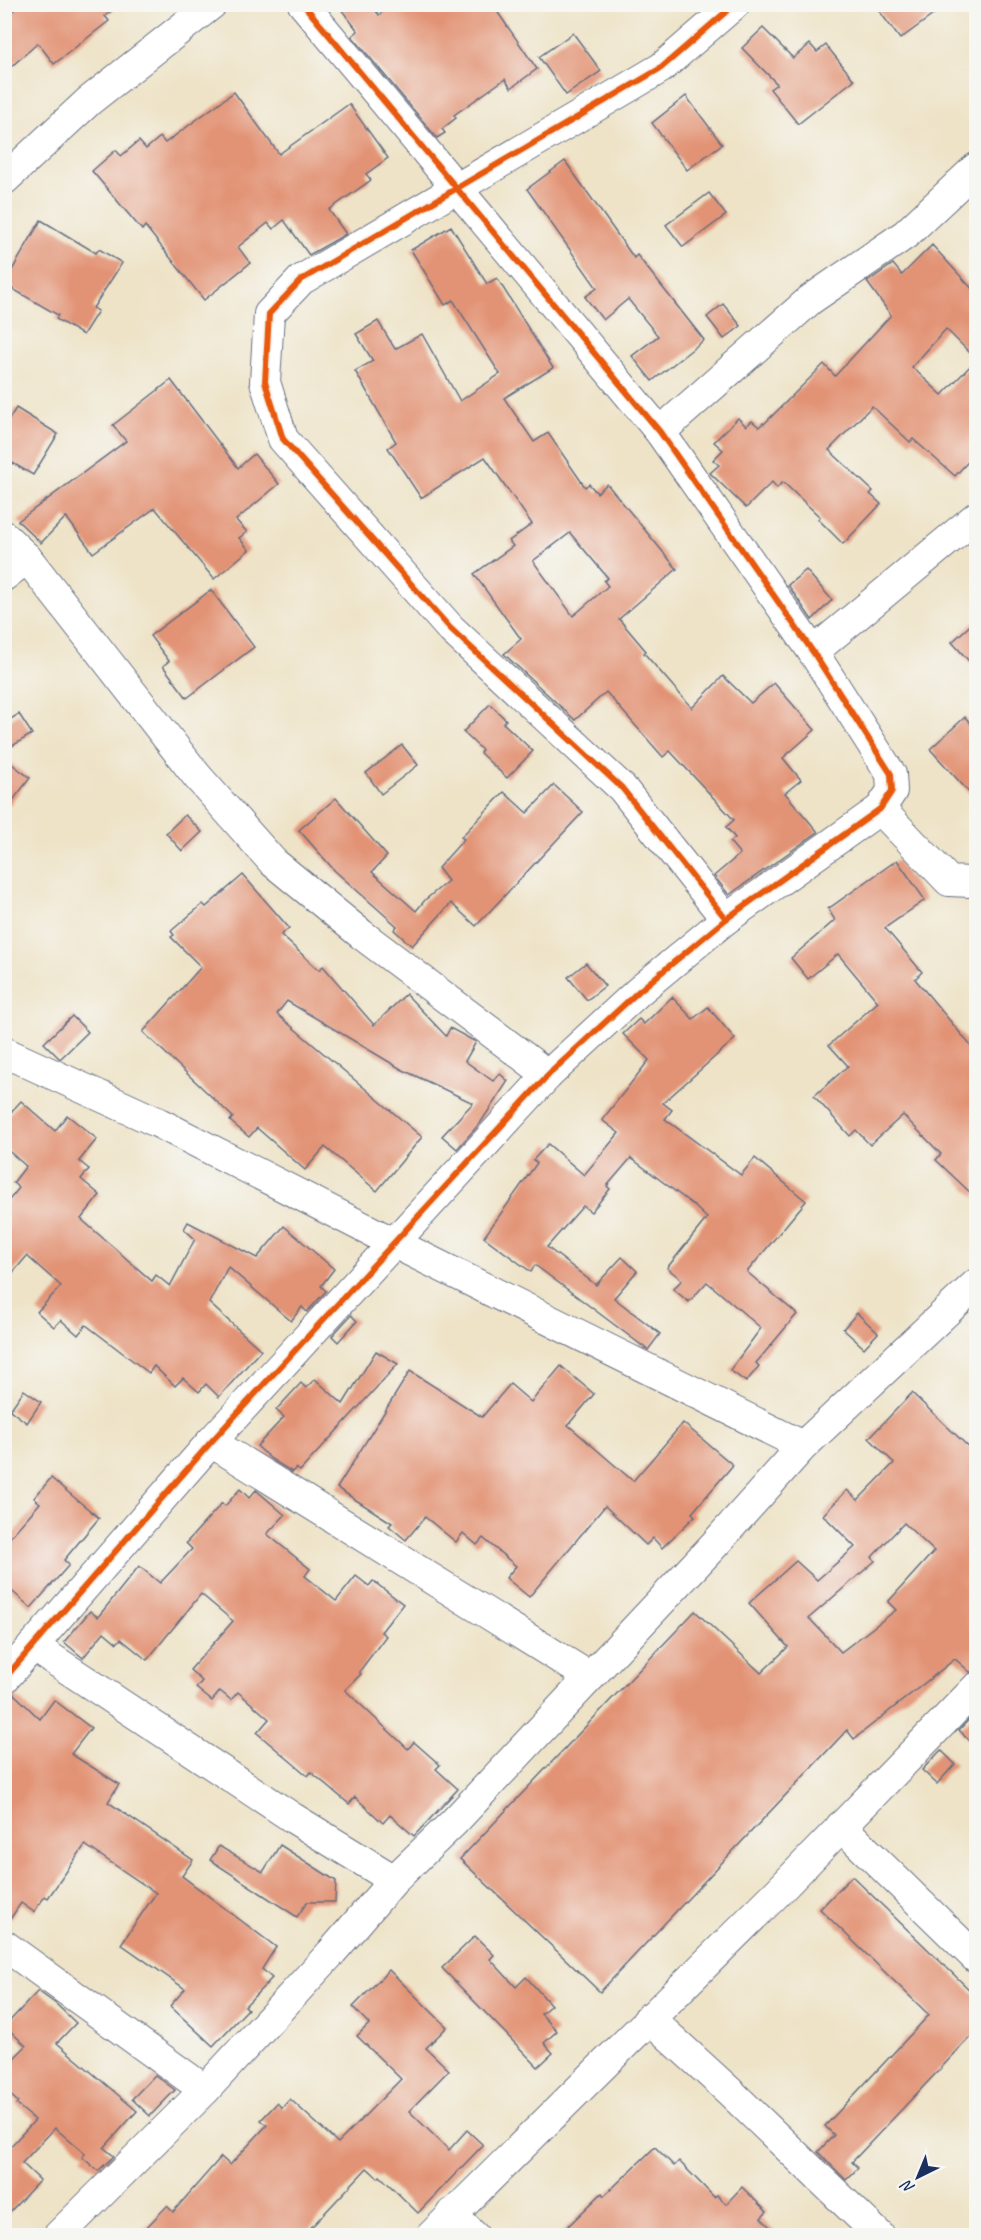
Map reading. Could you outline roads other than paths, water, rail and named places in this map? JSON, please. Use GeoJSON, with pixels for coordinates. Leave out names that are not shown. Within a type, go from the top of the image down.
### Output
{"type":"FeatureCollection","features":[{"type":"Feature","properties":{"kind":"street"},"geometry":{"type":"LineString","coordinates":[[4,180],[89,101],[213,4]]}},
{"type":"Feature","properties":{"kind":"street"},"geometry":{"type":"LineString","coordinates":[[4,1679],[211,1442],[548,1075],[639,991],[726,919],[880,809],[892,791],[891,774],[813,652],[660,432],[303,4]]}},
{"type":"Feature","properties":{"kind":"street"},"geometry":{"type":"LineString","coordinates":[[726,919],[622,788],[450,628],[283,439],[265,382],[269,314],[301,280],[661,68],[735,4]]}},
{"type":"Feature","properties":{"kind":"street"},"geometry":{"type":"LineString","coordinates":[[660,432],[810,300],[906,234],[976,168]]}},
{"type":"Feature","properties":{"kind":"street"},"geometry":{"type":"LineString","coordinates":[[813,652],[976,517]]}},
{"type":"Feature","properties":{"kind":"street"},"geometry":{"type":"LineString","coordinates":[[4,536],[16,567],[273,862],[361,934],[548,1075]]}},
{"type":"Feature","properties":{"kind":"street"},"geometry":{"type":"LineString","coordinates":[[880,809],[949,881],[971,882],[976,879]]}},
{"type":"Feature","properties":{"kind":"street"},"geometry":{"type":"LineString","coordinates":[[4,1052],[157,1122],[803,1446]]}},
{"type":"Feature","properties":{"kind":"street"},"geometry":{"type":"LineString","coordinates":[[58,2235],[205,2090],[331,1953],[394,1880],[454,1822],[803,1446],[976,1284]]}},
{"type":"Feature","properties":{"kind":"street"},"geometry":{"type":"LineString","coordinates":[[211,1442],[590,1677]]}},
{"type":"Feature","properties":{"kind":"street"},"geometry":{"type":"LineString","coordinates":[[33,1646],[293,1818],[394,1880]]}},
{"type":"Feature","properties":{"kind":"street"},"geometry":{"type":"LineString","coordinates":[[431,2235],[777,1893],[976,1688]]}},
{"type":"Feature","properties":{"kind":"street"},"geometry":{"type":"LineString","coordinates":[[841,1826],[976,1958]]}},
{"type":"Feature","properties":{"kind":"street"},"geometry":{"type":"LineString","coordinates":[[4,1946],[205,2090]]}},
{"type":"Feature","properties":{"kind":"street"},"geometry":{"type":"LineString","coordinates":[[650,2018],[880,2235]]}},
{"type":"Feature","properties":{"kind":"street"},"geometry":{"type":"LineString","coordinates":[[452,2214],[474,2235]]}}]}
